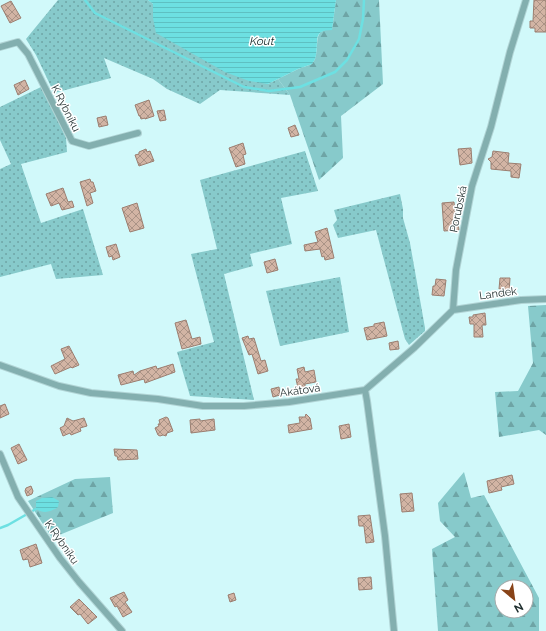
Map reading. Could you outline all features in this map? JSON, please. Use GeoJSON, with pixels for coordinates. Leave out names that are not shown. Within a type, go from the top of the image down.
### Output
{"type":"FeatureCollection","features":[{"type":"Feature","properties":{"kind":"street","name":"Porubská"},"geometry":{"type":"LineString","coordinates":[[453,310],[456,270],[472,186],[491,127],[510,52],[526,0]]}},
{"type":"Feature","properties":{"kind":"street","name":"K Rybníku"},"geometry":{"type":"LineString","coordinates":[[0,47],[18,42],[28,54],[72,141],[89,146],[138,133]]}},
{"type":"Feature","properties":{"kind":"street","name":"Landek"},"geometry":{"type":"LineString","coordinates":[[453,310],[520,300],[546,299]]}},
{"type":"Feature","properties":{"kind":"street"},"geometry":{"type":"LineString","coordinates":[[394,631],[385,536],[365,390],[414,348],[453,310]]}},
{"type":"Feature","properties":{"kind":"street","name":"Akátová"},"geometry":{"type":"LineString","coordinates":[[0,365],[59,386],[91,393],[158,399],[203,406],[244,406],[289,402],[365,390]]}},
{"type":"Feature","properties":{"kind":"street","name":"K Rybníku"},"geometry":{"type":"LineString","coordinates":[[0,454],[18,497],[60,558],[122,631]]}},
{"type":"Feature","properties":{"kind":"green space"},"geometry":{"type":"Polygon","coordinates":[[[58,0],[148,0],[153,4],[153,18],[268,84],[278,79],[290,95],[220,90],[200,104],[167,89],[153,79],[104,58],[111,78],[54,93],[36,55],[26,39],[58,0]]]}},
{"type":"Feature","properties":{"kind":"green space"},"geometry":{"type":"Polygon","coordinates":[[[336,0],[379,0],[383,84],[341,116],[343,158],[319,180],[290,95],[278,79],[312,64],[316,57],[319,34],[326,30],[332,29],[336,0]]]}},
{"type":"Feature","properties":{"kind":"green space"},"geometry":{"type":"Polygon","coordinates":[[[43,86],[66,138],[67,152],[21,164],[41,223],[83,209],[103,275],[56,279],[51,264],[0,277],[0,169],[11,164],[0,140],[0,107],[43,86]]]}},
{"type":"Feature","properties":{"kind":"green space"},"geometry":{"type":"Polygon","coordinates":[[[305,151],[318,191],[281,198],[292,244],[250,254],[253,266],[224,274],[254,400],[190,396],[177,352],[214,342],[191,254],[217,249],[200,180],[305,151]]]}},
{"type":"Feature","properties":{"kind":"green space"},"geometry":{"type":"Polygon","coordinates":[[[400,194],[403,218],[410,243],[425,328],[425,331],[409,345],[405,339],[376,230],[338,238],[333,225],[337,220],[334,210],[400,194]]]}},
{"type":"Feature","properties":{"kind":"green space"},"geometry":{"type":"Polygon","coordinates":[[[340,277],[349,332],[280,346],[266,291],[340,277]]]}},
{"type":"Feature","properties":{"kind":"green space"},"geometry":{"type":"Polygon","coordinates":[[[546,305],[546,435],[539,430],[499,437],[495,392],[518,391],[533,363],[528,306],[546,305]]]}},
{"type":"Feature","properties":{"kind":"green space"},"geometry":{"type":"Polygon","coordinates":[[[464,472],[471,498],[484,495],[529,579],[494,579],[494,619],[534,619],[534,589],[539,598],[539,631],[438,631],[432,549],[455,537],[440,521],[438,503],[464,472]]]}},
{"type":"Feature","properties":{"kind":"green space"},"geometry":{"type":"Polygon","coordinates":[[[110,477],[113,513],[52,538],[28,501],[75,479],[110,477]]]}},
{"type":"Feature","properties":{"kind":"water","name":"Kout"},"geometry":{"type":"Polygon","coordinates":[[[148,0],[336,0],[332,30],[326,30],[319,34],[316,57],[312,64],[298,69],[268,84],[249,81],[225,72],[156,33],[153,18],[153,4],[148,0]]]}},
{"type":"Feature","properties":{"kind":"water"},"geometry":{"type":"Polygon","coordinates":[[[52,497],[59,501],[58,507],[47,512],[42,512],[36,509],[36,501],[42,498],[52,497]]]}},
{"type":"Feature","properties":{"kind":"building"},"geometry":{"type":"Polygon","coordinates":[[[534,0],[546,0],[546,32],[535,32],[535,28],[530,28],[530,21],[533,21],[534,0]]]}},
{"type":"Feature","properties":{"kind":"building"},"geometry":{"type":"Polygon","coordinates":[[[11,1],[21,18],[10,23],[1,6],[11,1]]]}},
{"type":"Feature","properties":{"kind":"building"},"geometry":{"type":"Polygon","coordinates":[[[25,80],[29,89],[18,95],[14,85],[25,80]]]}},
{"type":"Feature","properties":{"kind":"building"},"geometry":{"type":"Polygon","coordinates":[[[149,100],[154,116],[141,119],[135,105],[149,100]]]}},
{"type":"Feature","properties":{"kind":"building"},"geometry":{"type":"Polygon","coordinates":[[[164,110],[166,120],[160,121],[157,111],[164,110]]]}},
{"type":"Feature","properties":{"kind":"building"},"geometry":{"type":"Polygon","coordinates":[[[106,116],[108,125],[99,127],[97,118],[106,116]]]}},
{"type":"Feature","properties":{"kind":"building"},"geometry":{"type":"Polygon","coordinates":[[[295,125],[299,135],[291,137],[288,128],[295,125]]]}},
{"type":"Feature","properties":{"kind":"building"},"geometry":{"type":"Polygon","coordinates":[[[243,143],[246,154],[243,155],[245,164],[236,167],[229,148],[243,143]]]}},
{"type":"Feature","properties":{"kind":"building"},"geometry":{"type":"Polygon","coordinates":[[[471,148],[472,163],[460,165],[458,149],[471,148]]]}},
{"type":"Feature","properties":{"kind":"building"},"geometry":{"type":"Polygon","coordinates":[[[146,149],[147,152],[150,151],[154,161],[139,166],[135,155],[146,149]]]}},
{"type":"Feature","properties":{"kind":"building"},"geometry":{"type":"Polygon","coordinates":[[[493,151],[509,153],[508,163],[521,164],[519,178],[511,177],[511,171],[491,169],[491,162],[488,159],[492,157],[493,151]]]}},
{"type":"Feature","properties":{"kind":"building"},"geometry":{"type":"Polygon","coordinates":[[[90,179],[91,182],[93,182],[96,191],[90,193],[93,203],[87,206],[80,182],[90,179]]]}},
{"type":"Feature","properties":{"kind":"building"},"geometry":{"type":"Polygon","coordinates":[[[63,188],[68,202],[72,201],[74,207],[62,210],[59,203],[51,206],[46,194],[63,188]]]}},
{"type":"Feature","properties":{"kind":"building"},"geometry":{"type":"Polygon","coordinates":[[[454,202],[456,223],[458,223],[459,230],[444,231],[442,203],[454,202]]]}},
{"type":"Feature","properties":{"kind":"building"},"geometry":{"type":"Polygon","coordinates":[[[137,203],[144,228],[130,232],[122,208],[137,203]]]}},
{"type":"Feature","properties":{"kind":"building"},"geometry":{"type":"Polygon","coordinates":[[[327,228],[334,258],[325,260],[324,256],[322,257],[320,249],[305,251],[304,245],[318,242],[315,232],[327,228]]]}},
{"type":"Feature","properties":{"kind":"building"},"geometry":{"type":"Polygon","coordinates":[[[116,244],[120,257],[113,260],[112,256],[109,257],[106,247],[116,244]]]}},
{"type":"Feature","properties":{"kind":"building"},"geometry":{"type":"Polygon","coordinates":[[[275,259],[278,270],[267,273],[264,262],[275,259]]]}},
{"type":"Feature","properties":{"kind":"building"},"geometry":{"type":"Polygon","coordinates":[[[500,278],[510,278],[509,294],[501,294],[501,289],[499,289],[500,278]]]}},
{"type":"Feature","properties":{"kind":"building"},"geometry":{"type":"Polygon","coordinates":[[[436,279],[446,280],[444,296],[432,295],[433,286],[435,286],[436,279]]]}},
{"type":"Feature","properties":{"kind":"building"},"geometry":{"type":"Polygon","coordinates":[[[485,313],[486,325],[482,325],[483,337],[474,337],[474,324],[470,324],[469,317],[485,313]]]}},
{"type":"Feature","properties":{"kind":"building"},"geometry":{"type":"Polygon","coordinates":[[[186,320],[192,339],[200,337],[201,344],[182,349],[175,323],[186,320]]]}},
{"type":"Feature","properties":{"kind":"building"},"geometry":{"type":"Polygon","coordinates":[[[384,322],[387,336],[367,340],[364,328],[384,322]]]}},
{"type":"Feature","properties":{"kind":"building"},"geometry":{"type":"Polygon","coordinates":[[[248,336],[249,339],[254,338],[261,361],[265,360],[268,371],[258,374],[252,354],[249,355],[242,338],[248,336]]]}},
{"type":"Feature","properties":{"kind":"building"},"geometry":{"type":"Polygon","coordinates":[[[398,341],[399,349],[390,350],[389,343],[398,341]]]}},
{"type":"Feature","properties":{"kind":"building"},"geometry":{"type":"Polygon","coordinates":[[[69,346],[79,365],[55,374],[51,366],[65,359],[61,349],[69,346]]]}},
{"type":"Feature","properties":{"kind":"building"},"geometry":{"type":"Polygon","coordinates":[[[173,364],[175,372],[145,383],[144,379],[121,385],[118,375],[133,371],[134,375],[140,371],[156,366],[157,369],[173,364]]]}},
{"type":"Feature","properties":{"kind":"building"},"geometry":{"type":"Polygon","coordinates":[[[304,367],[305,372],[314,370],[316,382],[305,384],[305,387],[298,388],[296,379],[299,379],[297,369],[304,367]]]}},
{"type":"Feature","properties":{"kind":"building"},"geometry":{"type":"Polygon","coordinates":[[[279,387],[280,395],[273,397],[271,389],[279,387]]]}},
{"type":"Feature","properties":{"kind":"building"},"geometry":{"type":"Polygon","coordinates":[[[5,404],[9,414],[0,418],[0,406],[5,404]]]}},
{"type":"Feature","properties":{"kind":"building"},"geometry":{"type":"Polygon","coordinates":[[[306,414],[310,418],[312,429],[289,433],[288,425],[300,423],[299,417],[305,417],[306,414]]]}},
{"type":"Feature","properties":{"kind":"building"},"geometry":{"type":"Polygon","coordinates":[[[166,417],[168,418],[173,431],[167,433],[166,436],[160,436],[155,428],[159,426],[158,424],[160,424],[159,420],[166,417]]]}},
{"type":"Feature","properties":{"kind":"building"},"geometry":{"type":"Polygon","coordinates":[[[67,418],[73,421],[84,418],[87,426],[80,428],[81,431],[63,436],[60,428],[64,426],[67,418]]]}},
{"type":"Feature","properties":{"kind":"building"},"geometry":{"type":"Polygon","coordinates":[[[200,419],[200,421],[214,419],[215,430],[191,433],[190,420],[200,419]]]}},
{"type":"Feature","properties":{"kind":"building"},"geometry":{"type":"Polygon","coordinates":[[[349,424],[351,437],[341,439],[339,426],[349,424]]]}},
{"type":"Feature","properties":{"kind":"building"},"geometry":{"type":"Polygon","coordinates":[[[19,444],[27,460],[18,464],[11,448],[19,444]]]}},
{"type":"Feature","properties":{"kind":"building"},"geometry":{"type":"Polygon","coordinates":[[[114,449],[137,450],[138,459],[118,460],[117,456],[115,456],[114,449]]]}},
{"type":"Feature","properties":{"kind":"building"},"geometry":{"type":"Polygon","coordinates":[[[512,475],[514,484],[501,487],[502,490],[489,493],[487,481],[512,475]]]}},
{"type":"Feature","properties":{"kind":"building"},"geometry":{"type":"Polygon","coordinates":[[[31,486],[33,491],[32,494],[27,496],[25,491],[26,488],[31,486]]]}},
{"type":"Feature","properties":{"kind":"building"},"geometry":{"type":"Polygon","coordinates":[[[412,493],[414,511],[402,512],[400,494],[412,493]]]}},
{"type":"Feature","properties":{"kind":"building"},"geometry":{"type":"Polygon","coordinates":[[[370,515],[374,542],[366,543],[364,526],[359,526],[358,516],[370,515]]]}},
{"type":"Feature","properties":{"kind":"building"},"geometry":{"type":"Polygon","coordinates":[[[36,544],[42,563],[30,567],[28,559],[23,560],[20,550],[36,544]]]}},
{"type":"Feature","properties":{"kind":"building"},"geometry":{"type":"Polygon","coordinates":[[[371,577],[372,589],[359,590],[358,578],[371,577]]]}},
{"type":"Feature","properties":{"kind":"building"},"geometry":{"type":"Polygon","coordinates":[[[124,592],[128,600],[125,602],[132,612],[123,617],[117,606],[115,607],[110,598],[124,592]]]}},
{"type":"Feature","properties":{"kind":"building"},"geometry":{"type":"Polygon","coordinates":[[[234,593],[236,600],[230,602],[228,595],[234,593]]]}},
{"type":"Feature","properties":{"kind":"building"},"geometry":{"type":"Polygon","coordinates":[[[79,599],[97,617],[88,624],[80,614],[78,615],[70,607],[79,599]]]}},
{"type":"Feature","properties":{"kind":"waterway"},"geometry":{"type":"LineString","coordinates":[[85,0],[95,13],[244,87],[269,91],[300,87],[335,72],[347,60],[359,39],[363,19],[364,0]]}},
{"type":"Feature","properties":{"kind":"waterway"},"geometry":{"type":"LineString","coordinates":[[0,528],[36,509]]}}]}
